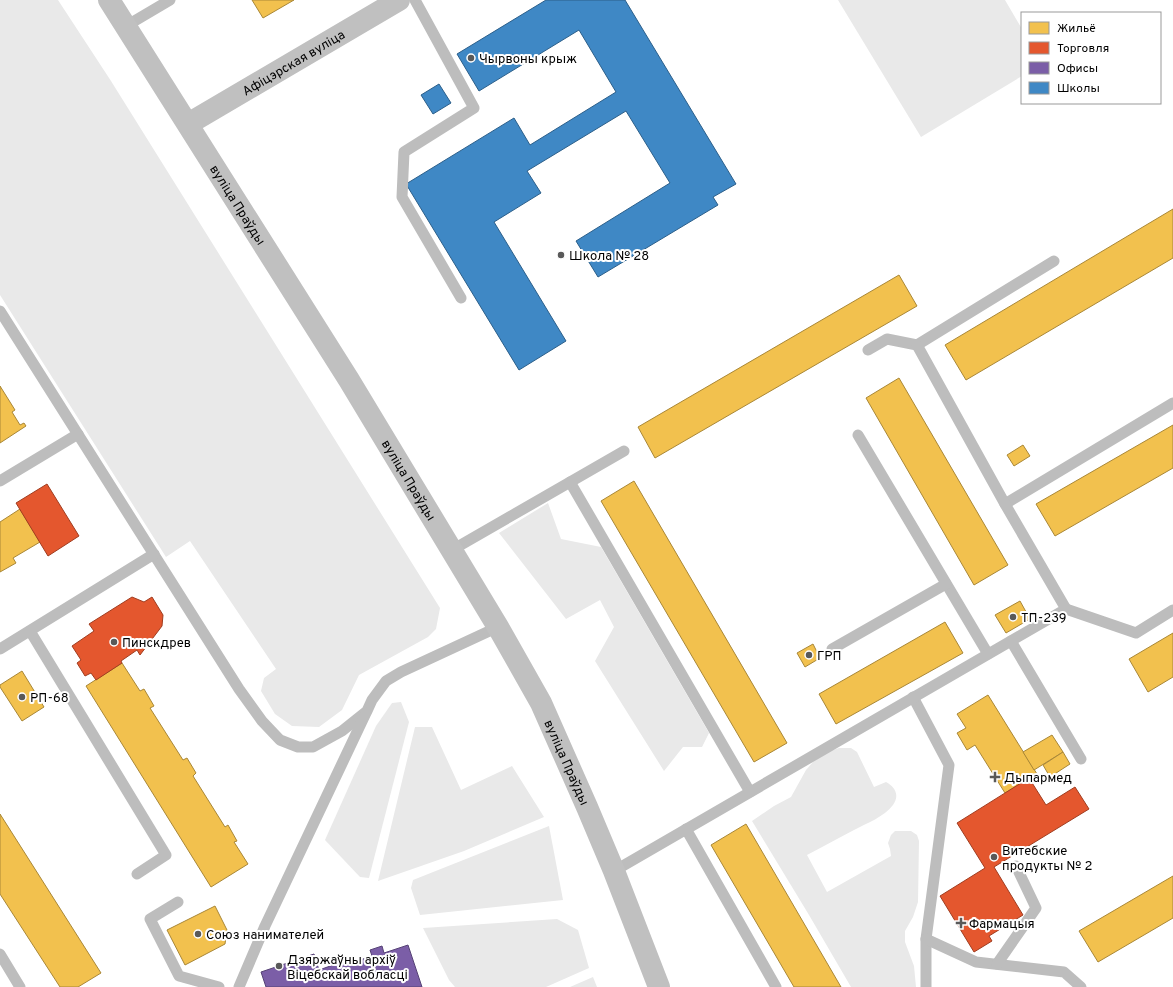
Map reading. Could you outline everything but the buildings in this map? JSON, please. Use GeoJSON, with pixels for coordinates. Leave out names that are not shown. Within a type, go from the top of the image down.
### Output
{"type":"FeatureCollection","features":[{"type":"Feature","properties":{"kind":"main road","name":"вуліца Праўды"},"geometry":{"type":"LineString","coordinates":[[109,0],[349,380],[498,627],[540,703],[587,807],[614,871],[659,987]]}},
{"type":"Feature","properties":{"kind":"main road","name":"Афіцэрская вуліца"},"geometry":{"type":"LineString","coordinates":[[188,124],[399,0]]}},
{"type":"Feature","properties":{"kind":"lane"},"geometry":{"type":"LineString","coordinates":[[126,26],[170,0]]}},
{"type":"Feature","properties":{"kind":"lane"},"geometry":{"type":"LineString","coordinates":[[415,0],[474,108],[404,152],[402,197],[461,298]]}},
{"type":"Feature","properties":{"kind":"lane"},"geometry":{"type":"LineString","coordinates":[[868,350],[888,339],[917,345],[1054,261]]}},
{"type":"Feature","properties":{"kind":"lane"},"geometry":{"type":"LineString","coordinates":[[0,311],[239,689],[262,720],[280,740],[298,747],[313,747],[342,731],[367,711]]}},
{"type":"Feature","properties":{"kind":"lane"},"geometry":{"type":"LineString","coordinates":[[917,345],[1005,504],[1066,609],[1136,633],[1173,610]]}},
{"type":"Feature","properties":{"kind":"lane"},"geometry":{"type":"LineString","coordinates":[[1005,504],[1173,403]]}},
{"type":"Feature","properties":{"kind":"lane"},"geometry":{"type":"LineString","coordinates":[[0,481],[78,434]]}},
{"type":"Feature","properties":{"kind":"lane"},"geometry":{"type":"LineString","coordinates":[[858,435],[988,654]]}},
{"type":"Feature","properties":{"kind":"lane"},"geometry":{"type":"LineString","coordinates":[[452,550],[624,451]]}},
{"type":"Feature","properties":{"kind":"lane"},"geometry":{"type":"LineString","coordinates":[[570,482],[750,792]]}},
{"type":"Feature","properties":{"kind":"lane"},"geometry":{"type":"LineString","coordinates":[[0,649],[154,554]]}},
{"type":"Feature","properties":{"kind":"lane"},"geometry":{"type":"LineString","coordinates":[[832,649],[946,584]]}},
{"type":"Feature","properties":{"kind":"lane"},"geometry":{"type":"LineString","coordinates":[[614,871],[1066,609]]}},
{"type":"Feature","properties":{"kind":"lane"},"geometry":{"type":"LineString","coordinates":[[239,987],[265,926],[372,700],[386,681],[401,672],[498,627]]}},
{"type":"Feature","properties":{"kind":"lane"},"geometry":{"type":"LineString","coordinates":[[30,631],[166,855],[137,874]]}},
{"type":"Feature","properties":{"kind":"lane"},"geometry":{"type":"LineString","coordinates":[[1011,641],[1081,759]]}},
{"type":"Feature","properties":{"kind":"lane"},"geometry":{"type":"LineString","coordinates":[[913,697],[949,765],[926,939],[926,987]]}},
{"type":"Feature","properties":{"kind":"lane"},"geometry":{"type":"LineString","coordinates":[[686,829],[776,987]]}},
{"type":"Feature","properties":{"kind":"lane"},"geometry":{"type":"LineString","coordinates":[[996,964],[1036,908],[1016,866]]}},
{"type":"Feature","properties":{"kind":"lane"},"geometry":{"type":"LineString","coordinates":[[178,902],[150,919],[179,976],[219,987]]}},
{"type":"Feature","properties":{"kind":"lane"},"geometry":{"type":"LineString","coordinates":[[926,939],[976,962],[1064,972],[1081,987]]}},
{"type":"Feature","properties":{"kind":"lane"},"geometry":{"type":"LineString","coordinates":[[0,954],[20,987]]}},
{"type":"Feature","properties":{"kind":"shaded area"},"geometry":{"type":"Polygon","coordinates":[[[0,0],[58,0],[111,81],[440,608],[436,629],[428,637],[359,675],[342,710],[319,727],[292,726],[275,714],[261,691],[264,678],[276,669],[190,541],[166,557],[0,295],[0,0]]]}},
{"type":"Feature","properties":{"kind":"shaded area"},"geometry":{"type":"Polygon","coordinates":[[[838,0],[1005,0],[1021,27],[1021,77],[921,137],[838,0]]]}},
{"type":"Feature","properties":{"kind":"shaded area"},"geometry":{"type":"Polygon","coordinates":[[[548,503],[561,539],[601,547],[709,733],[702,747],[683,747],[664,771],[595,661],[614,627],[600,600],[566,619],[499,533],[548,503]]]}},
{"type":"Feature","properties":{"kind":"shaded area"},"geometry":{"type":"Polygon","coordinates":[[[401,702],[409,722],[369,878],[360,877],[325,840],[376,726],[392,703],[401,702]]]}},
{"type":"Feature","properties":{"kind":"shaded area"},"geometry":{"type":"Polygon","coordinates":[[[415,727],[432,727],[461,790],[512,766],[544,817],[464,851],[378,881],[415,727]]]}},
{"type":"Feature","properties":{"kind":"shaded area"},"geometry":{"type":"Polygon","coordinates":[[[839,748],[851,748],[857,752],[874,787],[886,782],[892,786],[896,792],[896,798],[893,805],[885,813],[807,855],[827,892],[891,856],[888,843],[891,835],[895,831],[911,831],[917,835],[919,841],[918,902],[913,917],[905,931],[905,942],[914,966],[916,987],[851,987],[752,821],[774,806],[791,797],[806,770],[813,762],[827,752],[839,748]]]}},
{"type":"Feature","properties":{"kind":"shaded area"},"geometry":{"type":"Polygon","coordinates":[[[549,826],[563,900],[420,915],[411,888],[413,880],[549,826]]]}},
{"type":"Feature","properties":{"kind":"shaded area"},"geometry":{"type":"Polygon","coordinates":[[[557,919],[578,930],[589,968],[546,987],[455,987],[449,980],[423,928],[557,919]]]}},
{"type":"Feature","properties":{"kind":"shaded area"},"geometry":{"type":"Polygon","coordinates":[[[593,977],[597,987],[570,987],[593,977]]]}},
{"type":"Feature","properties":{"kind":"place","name":"Чырвоны крыж"},"geometry":{"type":"Point","coordinates":[471,58]}},
{"type":"Feature","properties":{"kind":"place","name":"Школа № 28"},"geometry":{"type":"Point","coordinates":[561,255]}},
{"type":"Feature","properties":{"kind":"place","name":"ТП-239"},"geometry":{"type":"Point","coordinates":[1013,617]}},
{"type":"Feature","properties":{"kind":"place","name":"Пинскдрев"},"geometry":{"type":"Point","coordinates":[114,642]}},
{"type":"Feature","properties":{"kind":"place","name":"ГРП"},"geometry":{"type":"Point","coordinates":[809,655]}},
{"type":"Feature","properties":{"kind":"place","name":"РП-68"},"geometry":{"type":"Point","coordinates":[22,697]}},
{"type":"Feature","properties":{"kind":"place","name":"Дыпармед"},"geometry":{"type":"Point","coordinates":[995,777]}},
{"type":"Feature","properties":{"kind":"place","name":"Витебские продукты № 2"},"geometry":{"type":"Point","coordinates":[994,857]}},
{"type":"Feature","properties":{"kind":"place","name":"Фармацыя"},"geometry":{"type":"Point","coordinates":[961,923]}},
{"type":"Feature","properties":{"kind":"place","name":"Союз нанимателей"},"geometry":{"type":"Point","coordinates":[198,934]}},
{"type":"Feature","properties":{"kind":"place","name":"Дзяржаўны архіў Віцебскай вобласці"},"geometry":{"type":"Point","coordinates":[279,966]}}]}
